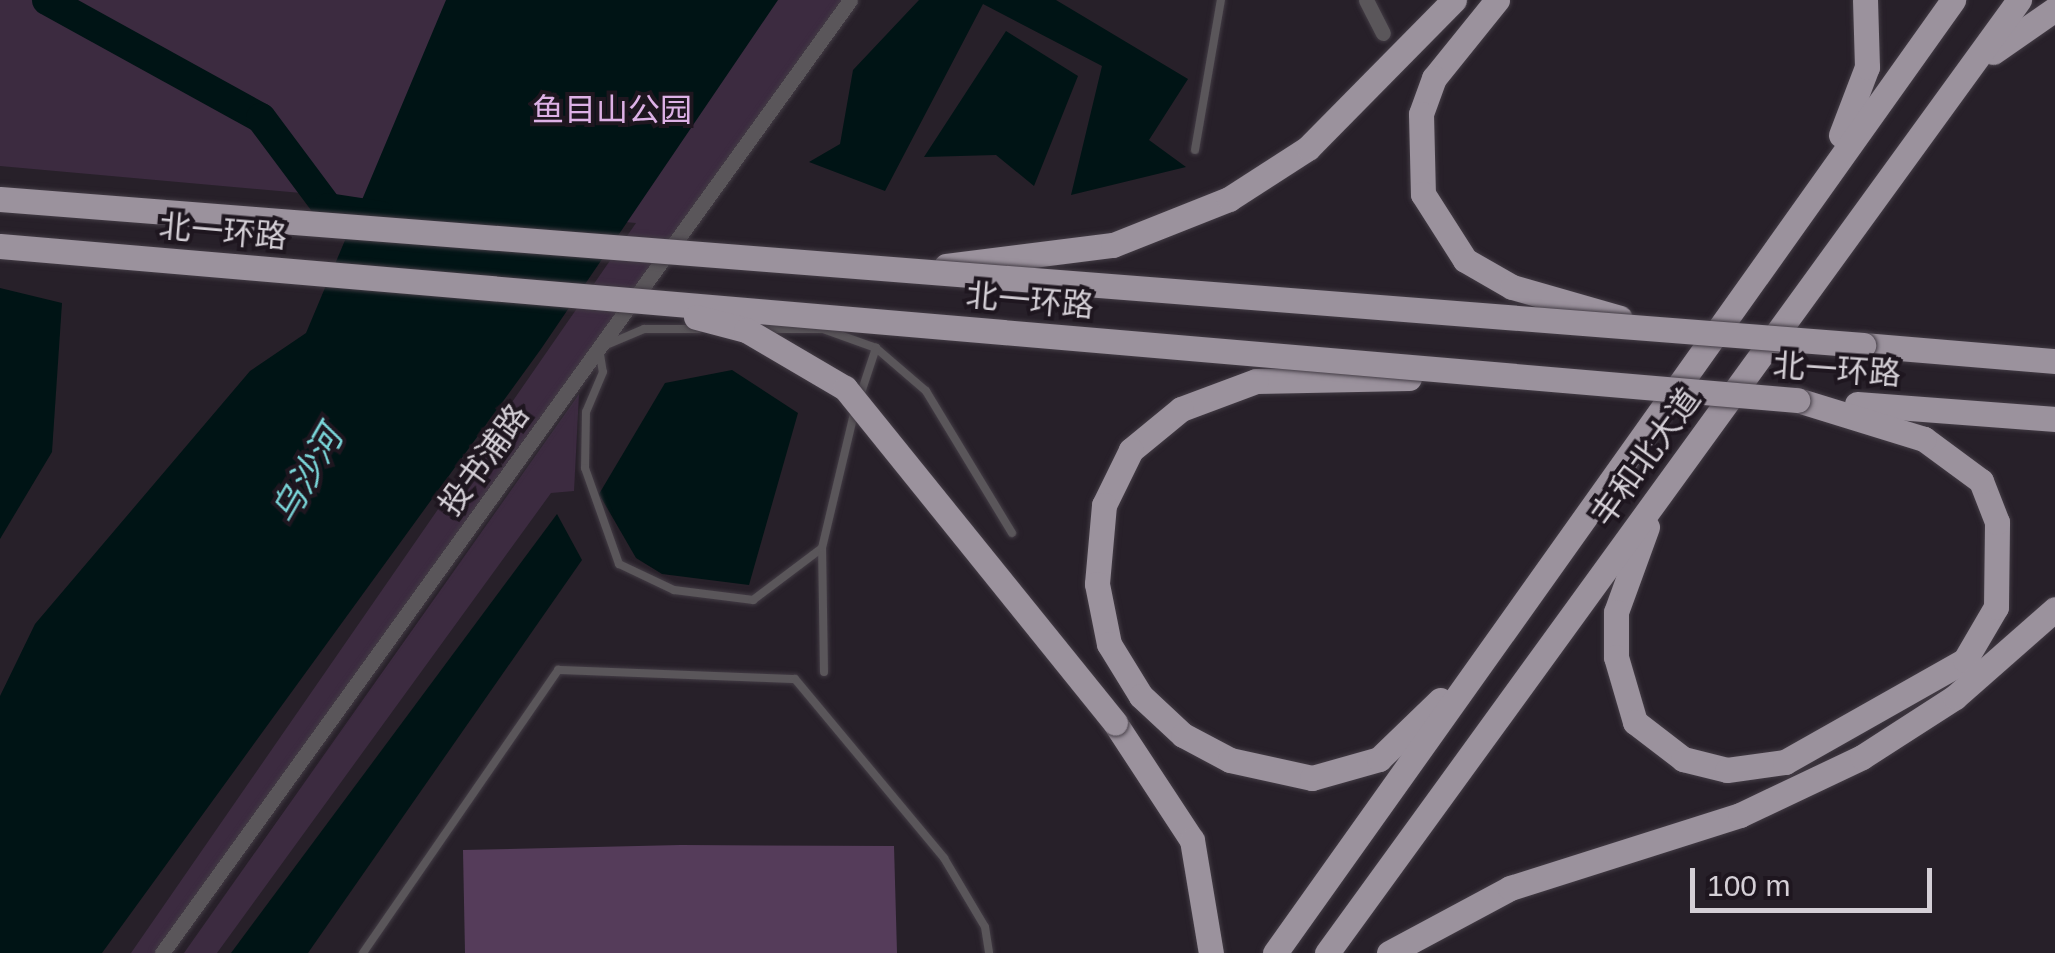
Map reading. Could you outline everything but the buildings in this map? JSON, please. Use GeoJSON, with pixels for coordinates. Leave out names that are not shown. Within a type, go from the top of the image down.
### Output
{"type":"FeatureCollection","features":[{"type":"Feature","properties":{"kind":"highway"},"geometry":{"type":"LineString","coordinates":[[915,269],[1113,245],[1229,199],[1308,148],[1454,0]]}},
{"type":"Feature","properties":{"kind":"highway"},"geometry":{"type":"LineString","coordinates":[[1497,0],[1434,78],[1421,114],[1423,194],[1465,260],[1512,287],[1668,330]]}},
{"type":"Feature","properties":{"kind":"highway"},"geometry":{"type":"LineString","coordinates":[[1813,192],[1867,68],[1865,0]]}},
{"type":"Feature","properties":{"kind":"highway","name":"丰和北大道"},"geometry":{"type":"LineString","coordinates":[[1275,953],[1953,0]]}},
{"type":"Feature","properties":{"kind":"highway","name":"丰和北大道"},"geometry":{"type":"LineString","coordinates":[[1327,953],[2019,0]]}},
{"type":"Feature","properties":{"kind":"highway"},"geometry":{"type":"LineString","coordinates":[[1932,118],[1985,58],[2055,9]]}},
{"type":"Feature","properties":{"kind":"highway","name":"北一环路"},"geometry":{"type":"LineString","coordinates":[[0,199],[2055,361]]}},
{"type":"Feature","properties":{"kind":"highway","name":"北一环路"},"geometry":{"type":"LineString","coordinates":[[0,246],[2055,419]]}},
{"type":"Feature","properties":{"kind":"highway"},"geometry":{"type":"LineString","coordinates":[[390,278],[480,300],[702,317],[811,364],[882,427],[1115,723],[1192,840],[1211,953]]}},
{"type":"Feature","properties":{"kind":"highway"},"geometry":{"type":"LineString","coordinates":[[1863,346],[2055,349]]}},
{"type":"Feature","properties":{"kind":"highway"},"geometry":{"type":"LineString","coordinates":[[1480,663],[1379,759],[1312,778],[1230,760],[1183,735],[1141,696],[1109,644],[1097,584],[1104,505],[1131,450],[1181,410],[1224,388],[1328,375],[1604,384]]}},
{"type":"Feature","properties":{"kind":"highway"},"geometry":{"type":"LineString","coordinates":[[1658,496],[1616,612],[1616,656],[1635,722],[1683,759],[1728,770],[1784,762],[1921,692],[1965,660],[1996,607],[1998,522],[1981,481],[1910,432],[1797,400]]}},
{"type":"Feature","properties":{"kind":"highway"},"geometry":{"type":"LineString","coordinates":[[1389,953],[1510,888],[1740,816],[1862,757],[1955,697],[2055,610]]}},
{"type":"Feature","properties":{"kind":"street","name":"投书浦路"},"geometry":{"type":"LineString","coordinates":[[162,953],[850,0]]}},
{"type":"Feature","properties":{"kind":"street"},"geometry":{"type":"LineString","coordinates":[[1366,0],[1383,33]]}},
{"type":"Feature","properties":{"kind":"lane"},"geometry":{"type":"LineString","coordinates":[[1195,150],[1221,0]]}},
{"type":"Feature","properties":{"kind":"lane"},"geometry":{"type":"LineString","coordinates":[[822,548],[753,600],[674,590],[619,564],[585,468],[586,412],[603,372],[599,348],[644,328],[823,328],[876,348],[926,391],[1012,533]]}},
{"type":"Feature","properties":{"kind":"lane"},"geometry":{"type":"LineString","coordinates":[[824,672],[822,548],[833,476],[876,348]]}},
{"type":"Feature","properties":{"kind":"lane"},"geometry":{"type":"LineString","coordinates":[[363,953],[558,670],[795,679],[944,858],[985,927],[989,953]]}},
{"type":"Feature","properties":{"kind":"green space","name":"鱼目山公园"},"geometry":{"type":"Polygon","coordinates":[[[0,0],[843,0],[165,953],[131,953],[636,223],[0,166],[0,0]]]}},
{"type":"Feature","properties":{"kind":"green space"},"geometry":{"type":"Polygon","coordinates":[[[579,394],[574,491],[551,493],[217,953],[184,953],[579,394]]]}},
{"type":"Feature","properties":{"kind":"water","name":"乌沙河"},"geometry":{"type":"Polygon","coordinates":[[[446,0],[778,0],[541,349],[102,953],[0,953],[0,696],[35,624],[250,371],[306,333],[446,0]]]}},
{"type":"Feature","properties":{"kind":"water"},"geometry":{"type":"Polygon","coordinates":[[[919,0],[1056,0],[1188,79],[1149,140],[1186,167],[1071,195],[1102,66],[983,4],[885,191],[809,162],[840,144],[853,70],[919,0]]]}},
{"type":"Feature","properties":{"kind":"water"},"geometry":{"type":"Polygon","coordinates":[[[1006,31],[1078,76],[1034,186],[996,155],[924,157],[1006,31]]]}},
{"type":"Feature","properties":{"kind":"water"},"geometry":{"type":"Polygon","coordinates":[[[0,288],[62,303],[52,452],[0,539],[0,288]]]}},
{"type":"Feature","properties":{"kind":"water"},"geometry":{"type":"Polygon","coordinates":[[[732,370],[798,413],[749,585],[662,574],[636,558],[599,494],[665,383],[732,370]]]}},
{"type":"Feature","properties":{"kind":"water"},"geometry":{"type":"Polygon","coordinates":[[[557,514],[582,560],[308,953],[231,953],[557,514]]]}},
{"type":"Feature","properties":{"kind":"waterway"},"geometry":{"type":"LineString","coordinates":[[47,0],[261,118],[328,208],[380,216]]}}]}
